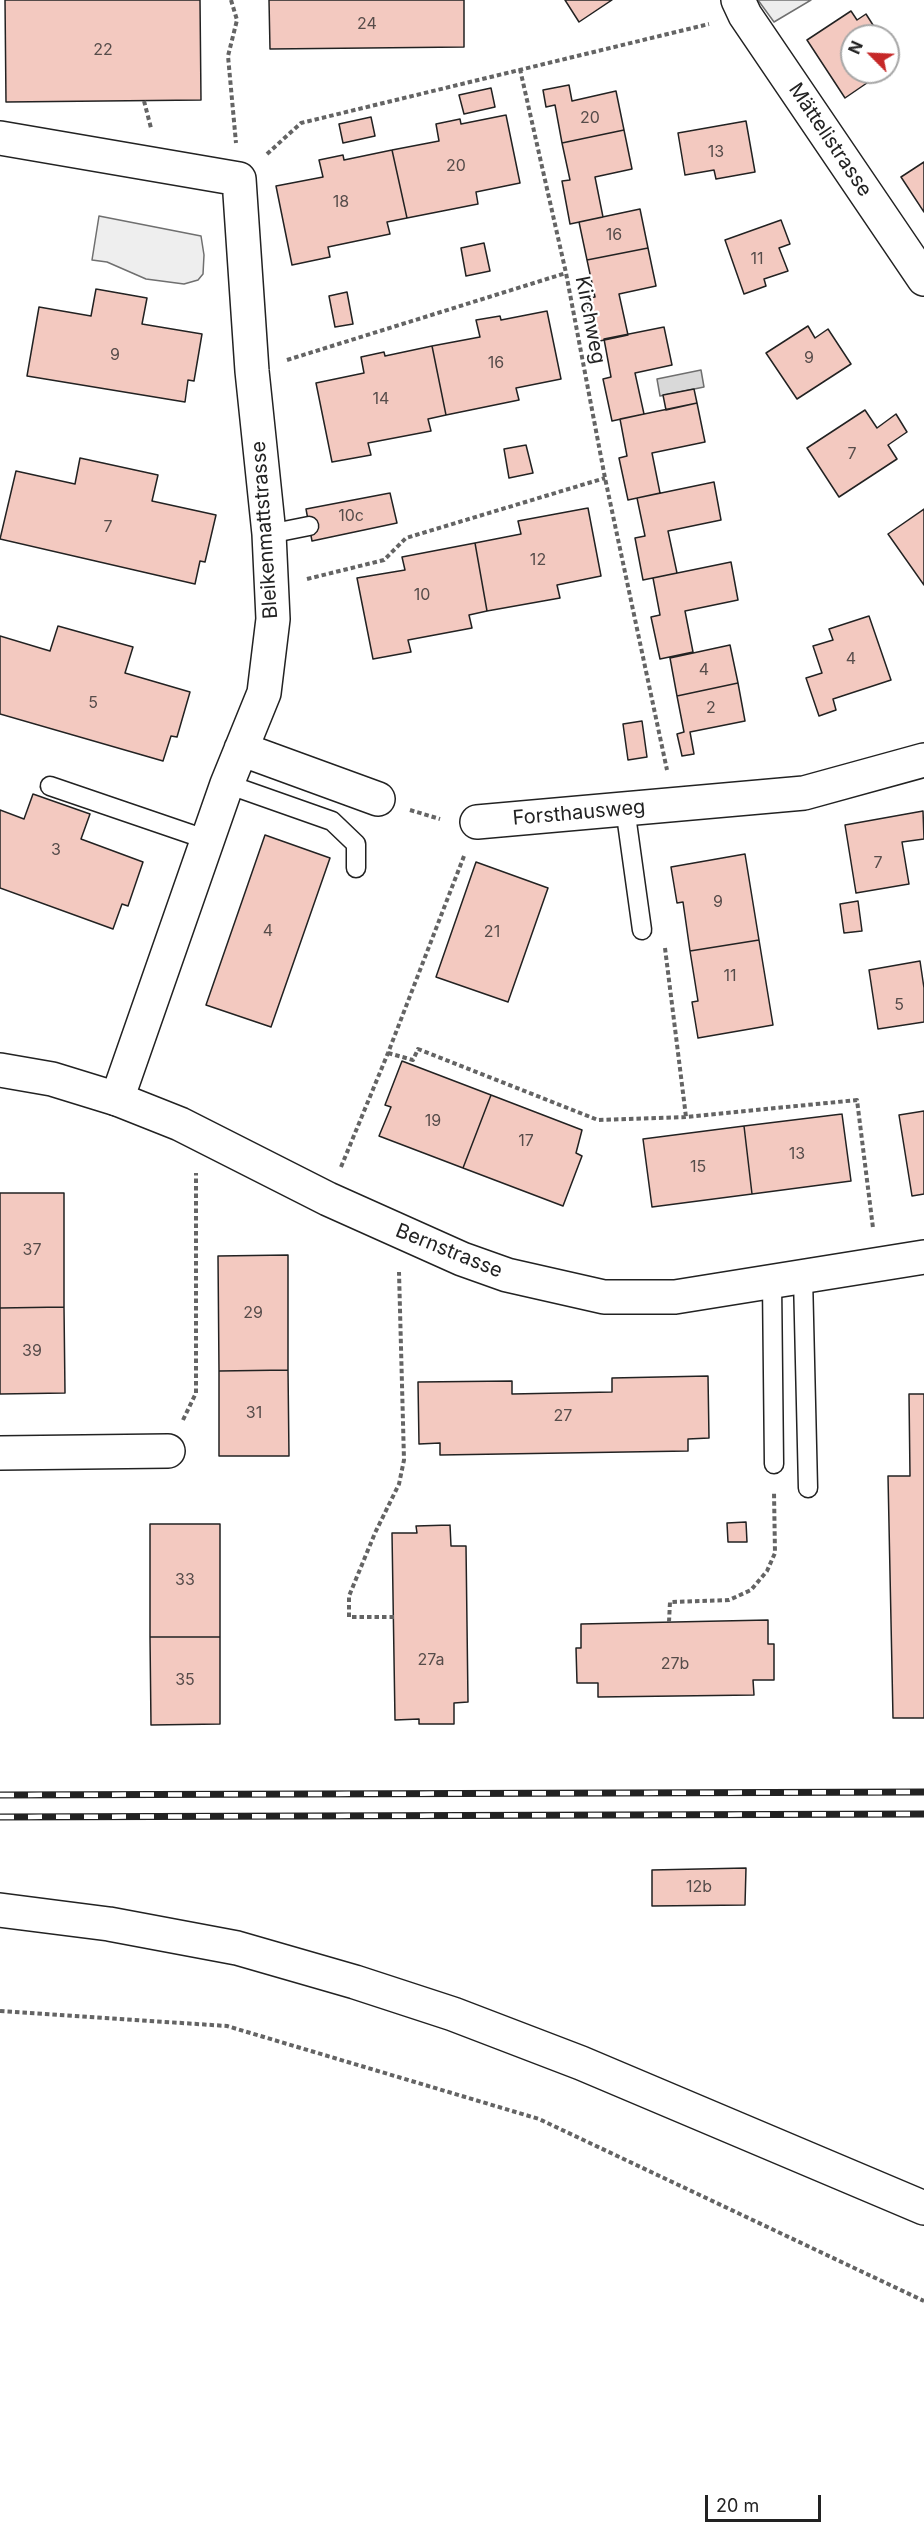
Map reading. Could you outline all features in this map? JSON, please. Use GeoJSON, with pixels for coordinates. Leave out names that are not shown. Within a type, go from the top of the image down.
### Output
{"type":"FeatureCollection","features":[{"type":"Feature","properties":{"kind":"street","name":"Mättelistrasse"},"geometry":{"type":"LineString","coordinates":[[742,7],[924,279]]}},
{"type":"Feature","properties":{"kind":"street"},"geometry":{"type":"LineString","coordinates":[[0,138],[239,179]]}},
{"type":"Feature","properties":{"kind":"street","name":"Bleikenmattstrasse"},"geometry":{"type":"LineString","coordinates":[[117,1099],[227,784],[264,693],[273,619],[269,534],[252,371],[239,179]]}},
{"type":"Feature","properties":{"kind":"street"},"geometry":{"type":"LineString","coordinates":[[241,749],[378,799]]}},
{"type":"Feature","properties":{"kind":"street","name":"Forsthausweg"},"geometry":{"type":"LineString","coordinates":[[477,822],[804,794],[924,760]]}},
{"type":"Feature","properties":{"kind":"street","name":"Bernstrasse"},"geometry":{"type":"LineString","coordinates":[[0,1070],[52,1079],[117,1099],[196,1132],[328,1199],[462,1259],[507,1275],[604,1297],[675,1297],[924,1257]]}},
{"type":"Feature","properties":{"kind":"street"},"geometry":{"type":"LineString","coordinates":[[0,1453],[168,1450]]}},
{"type":"Feature","properties":{"kind":"street"},"geometry":{"type":"LineString","coordinates":[[0,1910],[109,1924],[237,1948],[356,1982],[453,2014],[581,2063],[924,2208]]}},
{"type":"Feature","properties":{"kind":"lane"},"geometry":{"type":"LineString","coordinates":[[269,534],[309,526]]}},
{"type":"Feature","properties":{"kind":"lane"},"geometry":{"type":"LineString","coordinates":[[227,784],[332,821],[356,844],[356,868]]}},
{"type":"Feature","properties":{"kind":"lane"},"geometry":{"type":"LineString","coordinates":[[50,786],[208,840]]}},
{"type":"Feature","properties":{"kind":"lane"},"geometry":{"type":"LineString","coordinates":[[625,808],[642,930]]}},
{"type":"Feature","properties":{"kind":"lane"},"geometry":{"type":"LineString","coordinates":[[774,1464],[788,1279]]}},
{"type":"Feature","properties":{"kind":"lane"},"geometry":{"type":"LineString","coordinates":[[788,1279],[808,1488]]}},
{"type":"Feature","properties":{"kind":"path"},"geometry":{"type":"LineString","coordinates":[[231,0],[237,20],[228,56],[239,179]]}},
{"type":"Feature","properties":{"kind":"path"},"geometry":{"type":"LineString","coordinates":[[239,179],[301,123],[520,69],[742,7]]}},
{"type":"Feature","properties":{"kind":"path","name":"Kirchweg"},"geometry":{"type":"LineString","coordinates":[[520,69],[566,273],[605,478],[674,805]]}},
{"type":"Feature","properties":{"kind":"path"},"geometry":{"type":"LineString","coordinates":[[252,371],[566,273]]}},
{"type":"Feature","properties":{"kind":"path"},"geometry":{"type":"LineString","coordinates":[[271,588],[384,560],[406,538],[605,478]]}},
{"type":"Feature","properties":{"kind":"path"},"geometry":{"type":"LineString","coordinates":[[328,1199],[388,1053],[477,822],[435,819],[378,799]]}},
{"type":"Feature","properties":{"kind":"path"},"geometry":{"type":"LineString","coordinates":[[665,944],[686,1117]]}},
{"type":"Feature","properties":{"kind":"path"},"geometry":{"type":"LineString","coordinates":[[388,1053],[412,1060],[418,1049],[598,1120],[686,1117],[857,1100],[878,1264]]}},
{"type":"Feature","properties":{"kind":"path"},"geometry":{"type":"LineString","coordinates":[[168,1450],[196,1393],[196,1132]]}},
{"type":"Feature","properties":{"kind":"path"},"geometry":{"type":"LineString","coordinates":[[394,1617],[348,1617],[349,1596],[375,1533],[399,1484],[404,1460],[398,1232]]}},
{"type":"Feature","properties":{"kind":"path"},"geometry":{"type":"LineString","coordinates":[[669,1622],[670,1602],[729,1600],[751,1590],[767,1571],[775,1553],[774,1464]]}},
{"type":"Feature","properties":{"kind":"path"},"geometry":{"type":"LineString","coordinates":[[0,2012],[227,2026],[539,2119],[924,2301]]}},
{"type":"Feature","properties":{"kind":"shaded area"},"geometry":{"type":"Polygon","coordinates":[[[758,0],[811,0],[774,22],[758,0]]]}},
{"type":"Feature","properties":{"kind":"shaded area"},"geometry":{"type":"Polygon","coordinates":[[[99,216],[201,236],[204,255],[203,274],[198,280],[184,284],[146,279],[107,262],[92,260],[99,216]]]}},
{"type":"Feature","properties":{"kind":"shaded area"},"geometry":{"type":"Polygon","coordinates":[[[701,370],[704,387],[660,396],[657,379],[701,370]]]}},
{"type":"Feature","properties":{"kind":"building"},"geometry":{"type":"Polygon","coordinates":[[[5,0],[200,0],[201,100],[6,102],[5,0]]]}},
{"type":"Feature","properties":{"kind":"building"},"geometry":{"type":"Polygon","coordinates":[[[269,0],[464,0],[464,47],[270,49],[269,0]]]}},
{"type":"Feature","properties":{"kind":"building"},"geometry":{"type":"Polygon","coordinates":[[[565,0],[612,0],[579,22],[565,0]]]}},
{"type":"Feature","properties":{"kind":"building"},"geometry":{"type":"Polygon","coordinates":[[[851,11],[857,20],[866,14],[872,24],[840,24],[840,84],[865,84],[845,98],[807,40],[851,11]]]}},
{"type":"Feature","properties":{"kind":"building"},"geometry":{"type":"Polygon","coordinates":[[[569,85],[572,101],[616,91],[624,130],[562,143],[555,105],[546,107],[543,90],[569,85]]]}},
{"type":"Feature","properties":{"kind":"building"},"geometry":{"type":"Polygon","coordinates":[[[491,88],[495,107],[464,114],[459,95],[491,88]]]}},
{"type":"Feature","properties":{"kind":"building"},"geometry":{"type":"Polygon","coordinates":[[[506,115],[520,183],[476,192],[478,204],[407,218],[392,150],[439,141],[436,124],[460,119],[461,124],[506,115]]]}},
{"type":"Feature","properties":{"kind":"building"},"geometry":{"type":"Polygon","coordinates":[[[371,117],[375,136],[343,143],[339,124],[371,117]]]}},
{"type":"Feature","properties":{"kind":"building"},"geometry":{"type":"Polygon","coordinates":[[[746,121],[755,172],[716,179],[714,170],[685,175],[678,133],[746,121]]]}},
{"type":"Feature","properties":{"kind":"building"},"geometry":{"type":"Polygon","coordinates":[[[624,130],[632,169],[595,177],[603,217],[570,224],[562,181],[570,180],[562,143],[624,130]]]}},
{"type":"Feature","properties":{"kind":"building"},"geometry":{"type":"Polygon","coordinates":[[[392,150],[407,218],[387,222],[390,234],[328,247],[330,257],[292,265],[276,186],[323,177],[319,160],[343,155],[344,160],[392,150]]]}},
{"type":"Feature","properties":{"kind":"building"},"geometry":{"type":"Polygon","coordinates":[[[924,162],[924,212],[901,177],[924,162]]]}},
{"type":"Feature","properties":{"kind":"building"},"geometry":{"type":"Polygon","coordinates":[[[640,209],[648,248],[587,260],[579,222],[640,209]]]}},
{"type":"Feature","properties":{"kind":"building"},"geometry":{"type":"Polygon","coordinates":[[[781,220],[790,244],[779,248],[788,271],[764,279],[766,286],[744,294],[725,240],[781,220]]]}},
{"type":"Feature","properties":{"kind":"building"},"geometry":{"type":"Polygon","coordinates":[[[484,243],[490,271],[466,276],[461,248],[484,243]]]}},
{"type":"Feature","properties":{"kind":"building"},"geometry":{"type":"Polygon","coordinates":[[[648,248],[656,286],[619,294],[628,335],[595,342],[586,298],[595,297],[587,260],[648,248]]]}},
{"type":"Feature","properties":{"kind":"building"},"geometry":{"type":"Polygon","coordinates":[[[96,289],[147,298],[142,324],[202,334],[194,381],[188,380],[185,402],[27,376],[39,307],[91,316],[96,289]]]}},
{"type":"Feature","properties":{"kind":"building"},"geometry":{"type":"Polygon","coordinates":[[[347,292],[353,324],[335,327],[329,296],[347,292]]]}},
{"type":"Feature","properties":{"kind":"building"},"geometry":{"type":"Polygon","coordinates":[[[547,311],[561,379],[516,388],[519,400],[446,415],[432,346],[480,337],[476,320],[500,316],[501,320],[547,311]]]}},
{"type":"Feature","properties":{"kind":"building"},"geometry":{"type":"Polygon","coordinates":[[[808,326],[815,338],[828,329],[851,364],[797,399],[766,353],[808,326]]]}},
{"type":"Feature","properties":{"kind":"building"},"geometry":{"type":"Polygon","coordinates":[[[664,327],[672,365],[635,373],[644,414],[612,421],[603,379],[611,377],[604,339],[664,327]]]}},
{"type":"Feature","properties":{"kind":"building"},"geometry":{"type":"Polygon","coordinates":[[[432,346],[446,415],[428,419],[431,431],[368,443],[371,455],[332,462],[316,383],[364,373],[361,357],[384,352],[385,356],[432,346]]]}},
{"type":"Feature","properties":{"kind":"building"},"geometry":{"type":"Polygon","coordinates":[[[694,389],[697,403],[666,410],[663,395],[694,389]]]}},
{"type":"Feature","properties":{"kind":"building"},"geometry":{"type":"Polygon","coordinates":[[[697,403],[705,442],[652,453],[660,493],[628,500],[619,458],[627,456],[620,419],[697,403]]]}},
{"type":"Feature","properties":{"kind":"building"},"geometry":{"type":"Polygon","coordinates":[[[865,410],[877,428],[896,414],[907,432],[888,445],[897,459],[839,497],[807,448],[865,410]]]}},
{"type":"Feature","properties":{"kind":"building"},"geometry":{"type":"Polygon","coordinates":[[[526,445],[533,473],[509,478],[504,449],[526,445]]]}},
{"type":"Feature","properties":{"kind":"building"},"geometry":{"type":"Polygon","coordinates":[[[80,458],[158,475],[152,501],[216,515],[205,562],[200,561],[195,584],[0,539],[16,471],[75,484],[80,458]]]}},
{"type":"Feature","properties":{"kind":"building"},"geometry":{"type":"Polygon","coordinates":[[[714,482],[721,520],[668,531],[677,573],[643,580],[635,538],[645,536],[637,498],[714,482]]]}},
{"type":"Feature","properties":{"kind":"building"},"geometry":{"type":"Polygon","coordinates":[[[390,493],[397,523],[312,541],[306,509],[390,493]]]}},
{"type":"Feature","properties":{"kind":"building"},"geometry":{"type":"Polygon","coordinates":[[[588,508],[601,576],[557,585],[560,598],[487,611],[475,543],[521,534],[518,521],[588,508]]]}},
{"type":"Feature","properties":{"kind":"building"},"geometry":{"type":"Polygon","coordinates":[[[924,509],[924,585],[888,534],[924,509]]]}},
{"type":"Feature","properties":{"kind":"building"},"geometry":{"type":"Polygon","coordinates":[[[475,543],[487,611],[469,615],[472,628],[408,640],[411,652],[373,659],[357,578],[405,570],[402,557],[475,543]]]}},
{"type":"Feature","properties":{"kind":"building"},"geometry":{"type":"Polygon","coordinates":[[[731,562],[738,600],[685,611],[693,652],[660,659],[651,617],[660,615],[653,578],[731,562]]]}},
{"type":"Feature","properties":{"kind":"building"},"geometry":{"type":"Polygon","coordinates":[[[869,616],[891,680],[833,699],[836,710],[819,716],[806,678],[822,673],[813,646],[833,640],[829,629],[869,616]]]}},
{"type":"Feature","properties":{"kind":"building"},"geometry":{"type":"Polygon","coordinates":[[[58,626],[133,647],[125,673],[190,692],[177,737],[171,736],[163,761],[0,714],[0,636],[50,651],[58,626]]]}},
{"type":"Feature","properties":{"kind":"building"},"geometry":{"type":"Polygon","coordinates":[[[730,645],[738,683],[677,696],[670,658],[730,645]]]}},
{"type":"Feature","properties":{"kind":"building"},"geometry":{"type":"Polygon","coordinates":[[[738,683],[745,721],[690,732],[694,754],[682,756],[677,734],[684,732],[677,696],[738,683]]]}},
{"type":"Feature","properties":{"kind":"building"},"geometry":{"type":"Polygon","coordinates":[[[642,721],[647,757],[628,760],[623,724],[642,721]]]}},
{"type":"Feature","properties":{"kind":"building"},"geometry":{"type":"Polygon","coordinates":[[[33,794],[90,814],[81,839],[143,862],[128,906],[122,904],[113,929],[0,888],[0,810],[24,819],[33,794]]]}},
{"type":"Feature","properties":{"kind":"building"},"geometry":{"type":"Polygon","coordinates":[[[923,811],[924,839],[902,842],[909,884],[856,893],[845,825],[923,811]]]}},
{"type":"Feature","properties":{"kind":"building"},"geometry":{"type":"Polygon","coordinates":[[[265,835],[330,858],[271,1027],[206,1005],[265,835]]]}},
{"type":"Feature","properties":{"kind":"building"},"geometry":{"type":"Polygon","coordinates":[[[745,854],[759,940],[690,951],[683,902],[677,903],[671,867],[745,854]]]}},
{"type":"Feature","properties":{"kind":"building"},"geometry":{"type":"Polygon","coordinates":[[[476,862],[548,888],[508,1002],[436,977],[476,862]]]}},
{"type":"Feature","properties":{"kind":"building"},"geometry":{"type":"Polygon","coordinates":[[[858,901],[862,931],[844,933],[840,904],[858,901]]]}},
{"type":"Feature","properties":{"kind":"building"},"geometry":{"type":"Polygon","coordinates":[[[759,940],[773,1025],[698,1038],[692,1002],[698,1001],[690,951],[759,940]]]}},
{"type":"Feature","properties":{"kind":"building"},"geometry":{"type":"Polygon","coordinates":[[[920,961],[924,988],[924,1022],[878,1029],[869,970],[920,961]]]}},
{"type":"Feature","properties":{"kind":"building"},"geometry":{"type":"Polygon","coordinates":[[[402,1061],[491,1095],[463,1168],[379,1136],[391,1107],[385,1105],[402,1061]]]}},
{"type":"Feature","properties":{"kind":"building"},"geometry":{"type":"Polygon","coordinates":[[[491,1095],[582,1130],[576,1153],[582,1156],[563,1206],[463,1168],[491,1095]]]}},
{"type":"Feature","properties":{"kind":"building"},"geometry":{"type":"Polygon","coordinates":[[[924,1111],[924,1194],[912,1196],[899,1115],[924,1111]]]}},
{"type":"Feature","properties":{"kind":"building"},"geometry":{"type":"Polygon","coordinates":[[[842,1114],[851,1181],[752,1194],[744,1126],[842,1114]]]}},
{"type":"Feature","properties":{"kind":"building"},"geometry":{"type":"Polygon","coordinates":[[[744,1126],[752,1194],[652,1207],[643,1139],[744,1126]]]}},
{"type":"Feature","properties":{"kind":"building"},"geometry":{"type":"Polygon","coordinates":[[[0,1193],[64,1193],[64,1307],[0,1308],[0,1193]]]}},
{"type":"Feature","properties":{"kind":"building"},"geometry":{"type":"Polygon","coordinates":[[[288,1255],[288,1370],[219,1371],[218,1256],[288,1255]]]}},
{"type":"Feature","properties":{"kind":"building"},"geometry":{"type":"Polygon","coordinates":[[[64,1307],[65,1393],[0,1394],[0,1308],[64,1307]]]}},
{"type":"Feature","properties":{"kind":"building"},"geometry":{"type":"Polygon","coordinates":[[[288,1370],[289,1456],[219,1456],[219,1371],[288,1370]]]}},
{"type":"Feature","properties":{"kind":"building"},"geometry":{"type":"Polygon","coordinates":[[[708,1376],[709,1438],[688,1439],[688,1451],[440,1455],[440,1443],[419,1444],[418,1382],[512,1381],[512,1394],[612,1392],[612,1378],[708,1376]]]}},
{"type":"Feature","properties":{"kind":"building"},"geometry":{"type":"Polygon","coordinates":[[[909,1394],[924,1394],[924,1718],[893,1718],[888,1476],[910,1476],[909,1394]]]}},
{"type":"Feature","properties":{"kind":"building"},"geometry":{"type":"Polygon","coordinates":[[[746,1522],[747,1542],[728,1542],[727,1523],[746,1522]]]}},
{"type":"Feature","properties":{"kind":"building"},"geometry":{"type":"Polygon","coordinates":[[[150,1524],[220,1524],[220,1637],[150,1637],[150,1524]]]}},
{"type":"Feature","properties":{"kind":"building"},"geometry":{"type":"Polygon","coordinates":[[[450,1525],[451,1546],[466,1546],[468,1702],[454,1703],[454,1724],[419,1724],[419,1719],[395,1720],[392,1533],[417,1533],[416,1526],[450,1525]]]}},
{"type":"Feature","properties":{"kind":"building"},"geometry":{"type":"Polygon","coordinates":[[[768,1620],[768,1644],[774,1644],[774,1680],[753,1680],[754,1695],[598,1697],[598,1683],[577,1683],[576,1648],[581,1648],[581,1624],[768,1620]]]}},
{"type":"Feature","properties":{"kind":"building"},"geometry":{"type":"Polygon","coordinates":[[[150,1637],[220,1637],[220,1724],[151,1725],[150,1637]]]}},
{"type":"Feature","properties":{"kind":"building"},"geometry":{"type":"Polygon","coordinates":[[[746,1868],[745,1905],[652,1906],[652,1870],[746,1868]]]}},
{"type":"Feature","properties":{"kind":"railway"},"geometry":{"type":"LineString","coordinates":[[0,1795],[924,1792]]}},
{"type":"Feature","properties":{"kind":"railway"},"geometry":{"type":"LineString","coordinates":[[0,1817],[924,1814]]}}]}
